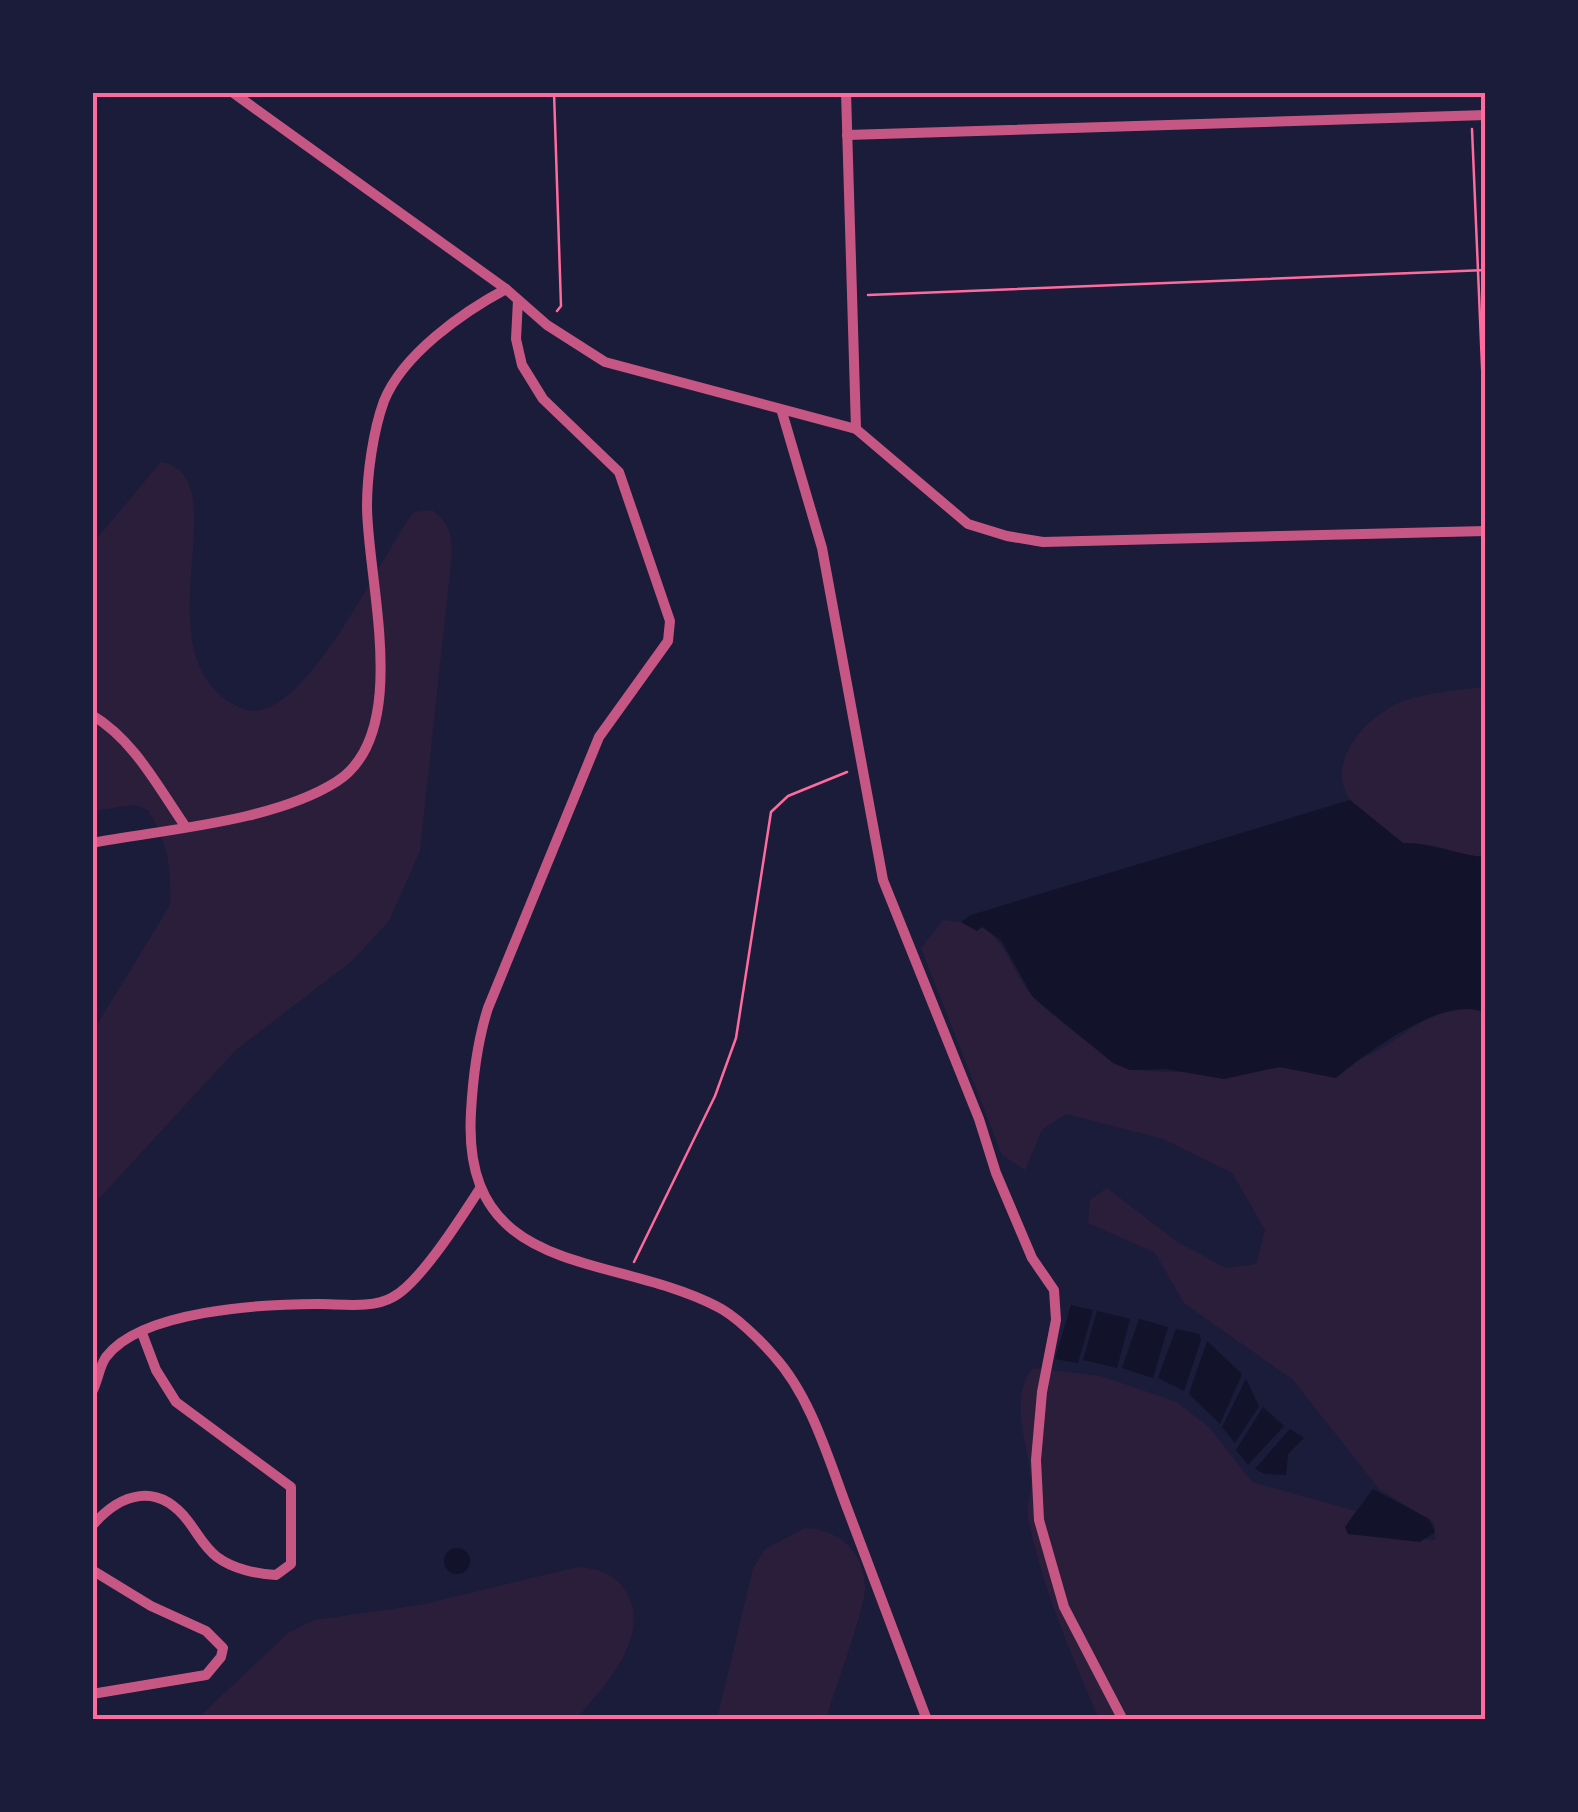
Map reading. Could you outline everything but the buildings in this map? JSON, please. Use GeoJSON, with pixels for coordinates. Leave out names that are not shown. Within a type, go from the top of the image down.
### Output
{"type":"FeatureCollection","features":[{"type":"Feature","properties":{"kind":"street"},"geometry":{"type":"LineString","coordinates":[[232,92],[506,290],[547,325],[606,362],[856,429],[968,524],[1043,542],[1486,531]]}},
{"type":"Feature","properties":{"kind":"street"},"geometry":{"type":"LineString","coordinates":[[846,92],[856,429]]}},
{"type":"Feature","properties":{"kind":"street"},"geometry":{"type":"LineString","coordinates":[[847,135],[1486,115]]}},
{"type":"Feature","properties":{"kind":"street"},"geometry":{"type":"LineString","coordinates":[[92,843],[273,808],[338,782],[362,753],[376,715],[381,680],[366,504],[384,400],[441,331],[506,290]]}},
{"type":"Feature","properties":{"kind":"street"},"geometry":{"type":"LineString","coordinates":[[518,300],[516,339],[522,366],[543,399],[619,472],[670,620],[668,641],[599,737],[488,1008],[477,1042],[469,1138],[472,1170],[479,1190],[523,1239],[551,1253],[718,1307],[774,1356],[814,1421],[927,1720]]}},
{"type":"Feature","properties":{"kind":"street"},"geometry":{"type":"LineString","coordinates":[[782,412],[822,548],[882,880],[980,1118],[996,1173],[1032,1258],[1054,1290],[1056,1320],[1042,1392],[1036,1460],[1038,1520],[1064,1608],[1123,1720]]}},
{"type":"Feature","properties":{"kind":"street"},"geometry":{"type":"LineString","coordinates":[[92,716],[110,726],[133,751],[185,826]]}},
{"type":"Feature","properties":{"kind":"street"},"geometry":{"type":"LineString","coordinates":[[92,1392],[104,1359],[142,1333],[226,1309],[386,1301],[398,1295],[453,1231],[479,1190]]}},
{"type":"Feature","properties":{"kind":"street"},"geometry":{"type":"LineString","coordinates":[[92,1526],[127,1496],[148,1494],[171,1504],[220,1559],[276,1575],[291,1564],[292,1487],[176,1402],[156,1370],[142,1333]]}},
{"type":"Feature","properties":{"kind":"street"},"geometry":{"type":"LineString","coordinates":[[92,1570],[151,1606],[206,1631],[223,1648],[221,1658],[206,1675],[92,1694]]}},
{"type":"Feature","properties":{"kind":"path"},"geometry":{"type":"LineString","coordinates":[[547,325],[561,306],[554,92]]}},
{"type":"Feature","properties":{"kind":"path"},"geometry":{"type":"LineString","coordinates":[[1471,115],[1486,460]]}},
{"type":"Feature","properties":{"kind":"path"},"geometry":{"type":"LineString","coordinates":[[851,296],[1486,270]]}},
{"type":"Feature","properties":{"kind":"path"},"geometry":{"type":"LineString","coordinates":[[627,1276],[715,1096],[736,1038],[771,812],[788,796],[862,766]]}},
{"type":"Feature","properties":{"kind":"shaded area"},"geometry":{"type":"Polygon","coordinates":[[[161,462],[184,475],[193,500],[190,613],[194,651],[210,684],[241,708],[264,709],[289,694],[314,668],[414,512],[432,510],[442,519],[450,534],[452,554],[420,851],[389,921],[352,961],[236,1050],[93,1205],[93,1031],[170,905],[170,892],[164,844],[148,810],[134,805],[93,811],[93,543],[161,462]]]}},
{"type":"Feature","properties":{"kind":"shaded area"},"geometry":{"type":"Polygon","coordinates":[[[1485,687],[1485,857],[1403,843],[1349,798],[1342,769],[1353,741],[1375,718],[1401,702],[1485,687]]]}},
{"type":"Feature","properties":{"kind":"shaded area"},"geometry":{"type":"Polygon","coordinates":[[[1350,800],[1403,843],[1485,857],[1485,1013],[1469,1009],[1429,1018],[1386,1041],[1336,1078],[1279,1067],[1224,1079],[1166,1069],[1130,1070],[1113,1063],[1033,997],[1001,940],[982,927],[977,931],[961,922],[971,915],[1350,800]]]}},
{"type":"Feature","properties":{"kind":"shaded area"},"geometry":{"type":"Polygon","coordinates":[[[943,920],[961,922],[977,931],[982,926],[999,943],[1035,999],[1105,1054],[1127,1067],[1142,1070],[1237,1070],[1355,1060],[1434,1016],[1468,1008],[1485,1013],[1485,1719],[1101,1720],[1057,1617],[1028,1517],[1031,1479],[1021,1407],[1026,1380],[1033,1368],[1101,1376],[1177,1402],[1210,1428],[1252,1482],[1356,1511],[1345,1527],[1348,1534],[1435,1540],[1434,1523],[1379,1489],[1293,1380],[1184,1303],[1155,1253],[1088,1223],[1090,1200],[1107,1188],[1176,1241],[1226,1268],[1256,1264],[1265,1230],[1232,1173],[1163,1139],[1066,1114],[1042,1130],[1025,1170],[1002,1155],[921,948],[943,920]]]}},
{"type":"Feature","properties":{"kind":"shaded area"},"geometry":{"type":"Polygon","coordinates":[[[1071,1305],[1093,1310],[1078,1363],[1055,1359],[1071,1305]]]}},
{"type":"Feature","properties":{"kind":"shaded area"},"geometry":{"type":"Polygon","coordinates":[[[1097,1311],[1130,1319],[1117,1368],[1083,1360],[1097,1311]]]}},
{"type":"Feature","properties":{"kind":"shaded area"},"geometry":{"type":"Polygon","coordinates":[[[1139,1319],[1168,1327],[1153,1378],[1122,1368],[1139,1319]]]}},
{"type":"Feature","properties":{"kind":"shaded area"},"geometry":{"type":"Polygon","coordinates":[[[1176,1329],[1199,1334],[1201,1340],[1184,1391],[1158,1378],[1176,1329]]]}},
{"type":"Feature","properties":{"kind":"shaded area"},"geometry":{"type":"Polygon","coordinates":[[[1207,1341],[1242,1374],[1220,1424],[1189,1394],[1207,1341]]]}},
{"type":"Feature","properties":{"kind":"shaded area"},"geometry":{"type":"Polygon","coordinates":[[[1246,1379],[1259,1406],[1235,1443],[1222,1427],[1246,1379]]]}},
{"type":"Feature","properties":{"kind":"shaded area"},"geometry":{"type":"Polygon","coordinates":[[[1263,1407],[1284,1426],[1248,1465],[1236,1450],[1263,1407]]]}},
{"type":"Feature","properties":{"kind":"shaded area"},"geometry":{"type":"Polygon","coordinates":[[[1290,1429],[1304,1438],[1288,1454],[1286,1475],[1265,1474],[1255,1469],[1290,1429]]]}},
{"type":"Feature","properties":{"kind":"shaded area"},"geometry":{"type":"Polygon","coordinates":[[[1373,1489],[1429,1519],[1435,1532],[1420,1542],[1348,1534],[1345,1527],[1373,1489]]]}},
{"type":"Feature","properties":{"kind":"shaded area"},"geometry":{"type":"Polygon","coordinates":[[[805,1528],[828,1533],[847,1544],[860,1562],[865,1586],[826,1719],[717,1719],[753,1568],[765,1549],[805,1528]]]}},
{"type":"Feature","properties":{"kind":"shaded area"},"geometry":{"type":"Polygon","coordinates":[[[457,1548],[467,1551],[467,1571],[457,1574],[447,1571],[444,1561],[447,1551],[457,1548]]]}},
{"type":"Feature","properties":{"kind":"shaded area"},"geometry":{"type":"Polygon","coordinates":[[[577,1567],[604,1572],[621,1584],[632,1607],[634,1624],[622,1659],[576,1719],[197,1719],[288,1633],[314,1620],[420,1605],[577,1567]]]}}]}
